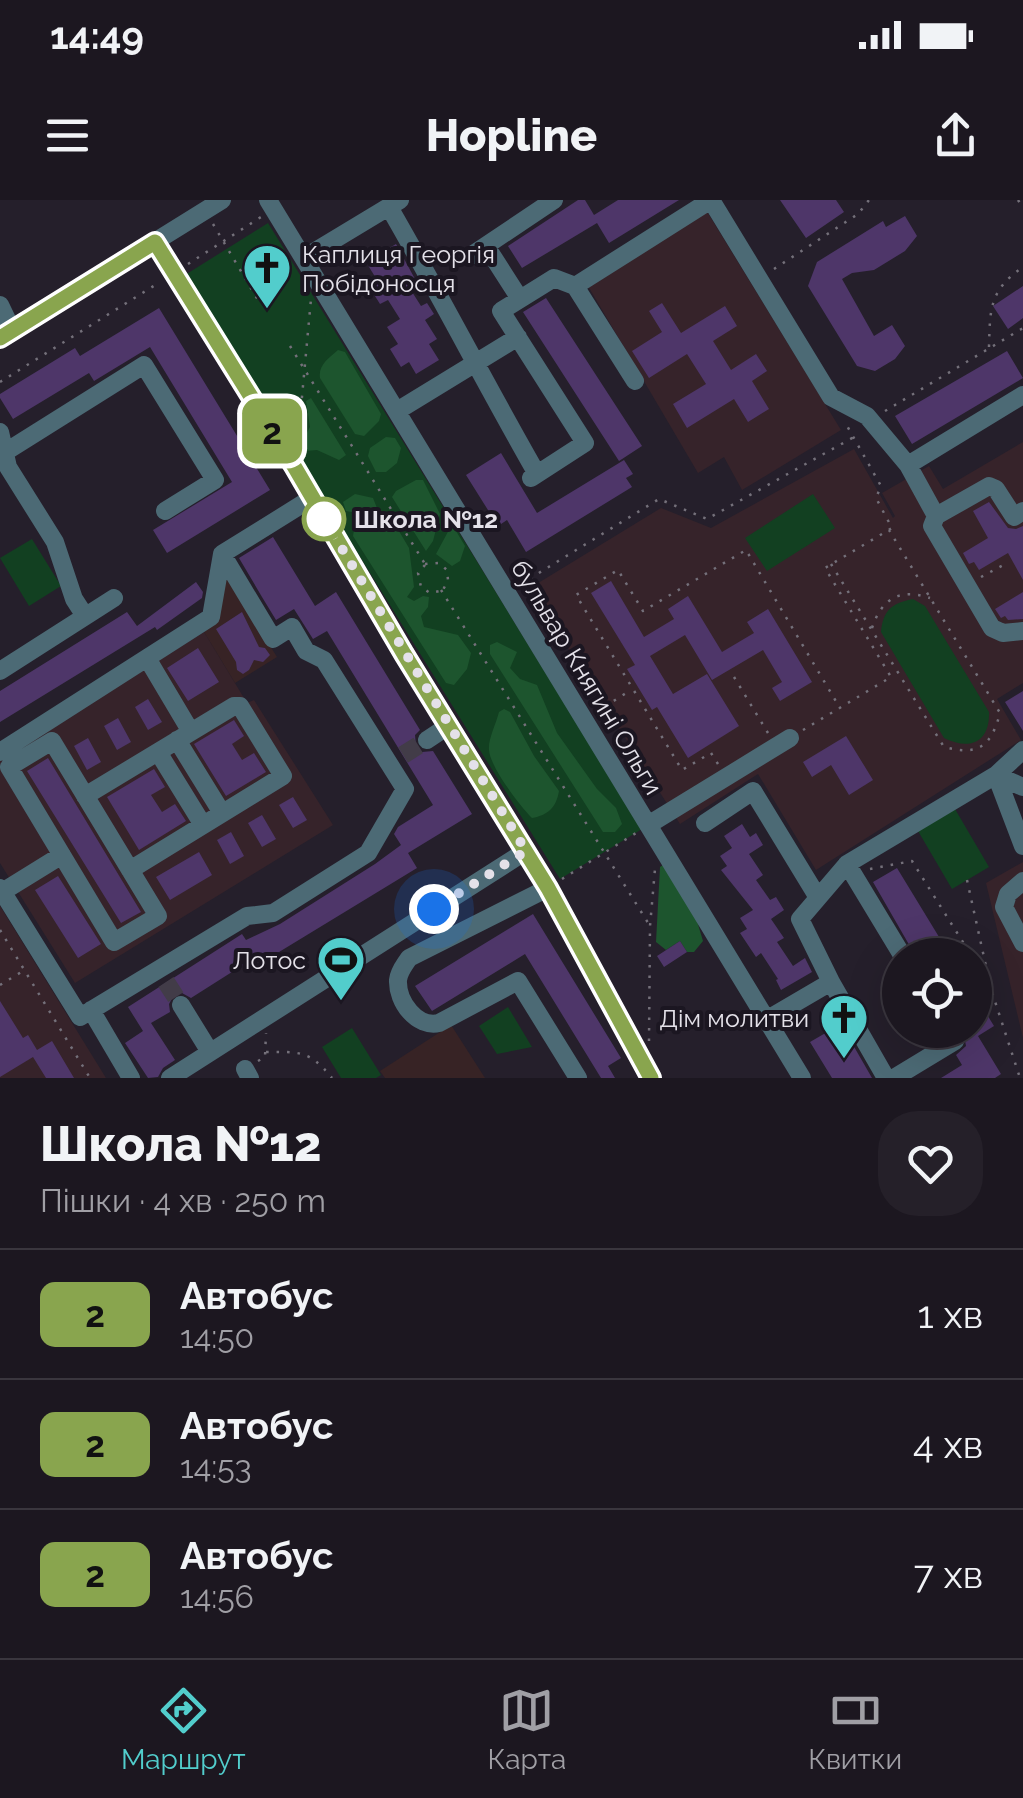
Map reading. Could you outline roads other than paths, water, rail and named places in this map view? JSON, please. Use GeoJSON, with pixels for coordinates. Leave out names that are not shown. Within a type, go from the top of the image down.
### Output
{"type":"FeatureCollection","features":[{"type":"Feature","properties":{"kind":"street"},"geometry":{"type":"LineString","coordinates":[[0,306],[6,334],[222,200]]}},
{"type":"Feature","properties":{"kind":"street"},"geometry":{"type":"LineString","coordinates":[[520,299],[479,251],[554,200]]}},
{"type":"Feature","properties":{"kind":"street"},"geometry":{"type":"LineString","coordinates":[[575,286],[711,200],[831,396],[870,420],[908,465],[936,516]]}},
{"type":"Feature","properties":{"kind":"street"},"geometry":{"type":"LineString","coordinates":[[308,266],[394,203],[534,476],[585,443],[501,311],[554,278],[575,286],[635,381]]}},
{"type":"Feature","properties":{"kind":"street","name":"бульвар Княгині Ольги"},"geometry":{"type":"LineString","coordinates":[[271,204],[802,1078]]}},
{"type":"Feature","properties":{"kind":"street"},"geometry":{"type":"LineString","coordinates":[[155,242],[526,851],[651,1075]]}},
{"type":"Feature","properties":{"kind":"street"},"geometry":{"type":"LineString","coordinates":[[396,412],[518,337]]}},
{"type":"Feature","properties":{"kind":"street"},"geometry":{"type":"LineString","coordinates":[[5,464],[144,366],[215,480],[165,512]]}},
{"type":"Feature","properties":{"kind":"street"},"geometry":{"type":"LineString","coordinates":[[908,465],[1023,396]]}},
{"type":"Feature","properties":{"kind":"street"},"geometry":{"type":"LineString","coordinates":[[0,432],[5,464],[55,542],[74,599],[85,616]]}},
{"type":"Feature","properties":{"kind":"street"},"geometry":{"type":"LineString","coordinates":[[1023,511],[1014,517],[996,488],[989,486],[936,516],[932,526],[992,628],[1003,633],[1023,631]]}},
{"type":"Feature","properties":{"kind":"street"},"geometry":{"type":"LineString","coordinates":[[0,752],[211,617],[222,554],[312,498]]}},
{"type":"Feature","properties":{"kind":"street"},"geometry":{"type":"LineString","coordinates":[[85,1013],[162,976],[247,916],[273,913],[368,853],[404,788],[396,759],[324,660],[306,651],[292,628],[273,639],[222,554]]}},
{"type":"Feature","properties":{"kind":"street"},"geometry":{"type":"LineString","coordinates":[[0,671],[114,598]]}},
{"type":"Feature","properties":{"kind":"street"},"geometry":{"type":"LineString","coordinates":[[147,658],[222,813]]}},
{"type":"Feature","properties":{"kind":"street"},"geometry":{"type":"LineString","coordinates":[[85,796],[234,706],[240,706],[283,776],[130,870]]}},
{"type":"Feature","properties":{"kind":"street"},"geometry":{"type":"LineString","coordinates":[[426,740],[448,726]]}},
{"type":"Feature","properties":{"kind":"street"},"geometry":{"type":"LineString","coordinates":[[52,741],[158,916],[114,942],[62,855],[8,767],[52,741]]}},
{"type":"Feature","properties":{"kind":"street"},"geometry":{"type":"LineString","coordinates":[[653,833],[726,778],[783,743]]}},
{"type":"Feature","properties":{"kind":"street"},"geometry":{"type":"LineString","coordinates":[[886,1078],[800,919],[816,896],[849,868],[996,775],[1023,750]]}},
{"type":"Feature","properties":{"kind":"street"},"geometry":{"type":"LineString","coordinates":[[158,752],[203,825]]}},
{"type":"Feature","properties":{"kind":"street"},"geometry":{"type":"LineString","coordinates":[[996,775],[1023,787]]}},
{"type":"Feature","properties":{"kind":"street"},"geometry":{"type":"LineString","coordinates":[[996,775],[1023,846]]}},
{"type":"Feature","properties":{"kind":"street"},"geometry":{"type":"LineString","coordinates":[[705,823],[753,792],[816,896]]}},
{"type":"Feature","properties":{"kind":"street"},"geometry":{"type":"LineString","coordinates":[[170,1078],[526,851]]}},
{"type":"Feature","properties":{"kind":"street"},"geometry":{"type":"LineString","coordinates":[[62,855],[1,890],[131,1078]]}},
{"type":"Feature","properties":{"kind":"street"},"geometry":{"type":"LineString","coordinates":[[849,868],[892,938]]}},
{"type":"Feature","properties":{"kind":"street"},"geometry":{"type":"LineString","coordinates":[[1023,881],[1008,894],[1004,906],[1023,943]]}},
{"type":"Feature","properties":{"kind":"street"},"geometry":{"type":"LineString","coordinates":[[548,888],[410,958],[398,974],[398,987],[408,1008],[427,1026],[518,981],[578,1078]]}},
{"type":"Feature","properties":{"kind":"street"},"geometry":{"type":"LineString","coordinates":[[766,1020],[831,982]]}},
{"type":"Feature","properties":{"kind":"street"},"geometry":{"type":"LineString","coordinates":[[181,1005],[210,1052]]}},
{"type":"Feature","properties":{"kind":"street"},"geometry":{"type":"LineString","coordinates":[[894,1078],[943,1048]]}},
{"type":"Feature","properties":{"kind":"tunnel"},"geometry":{"type":"LineString","coordinates":[[403,755],[427,740]]}},
{"type":"Feature","properties":{"kind":"tunnel"},"geometry":{"type":"LineString","coordinates":[[166,982],[181,1005]]}},
{"type":"Feature","properties":{"kind":"place","name":"Каплиця Георгія Побідоносця"},"geometry":{"type":"Point","coordinates":[267,310]}},
{"type":"Feature","properties":{"kind":"place","name":"Школа №12"},"geometry":{"type":"Point","coordinates":[324,519]}},
{"type":"Feature","properties":{"kind":"place","name":"Лотос"},"geometry":{"type":"Point","coordinates":[341,1002]}},
{"type":"Feature","properties":{"kind":"place","name":"Дім молитви"},"geometry":{"type":"Point","coordinates":[844,1060]}}]}
